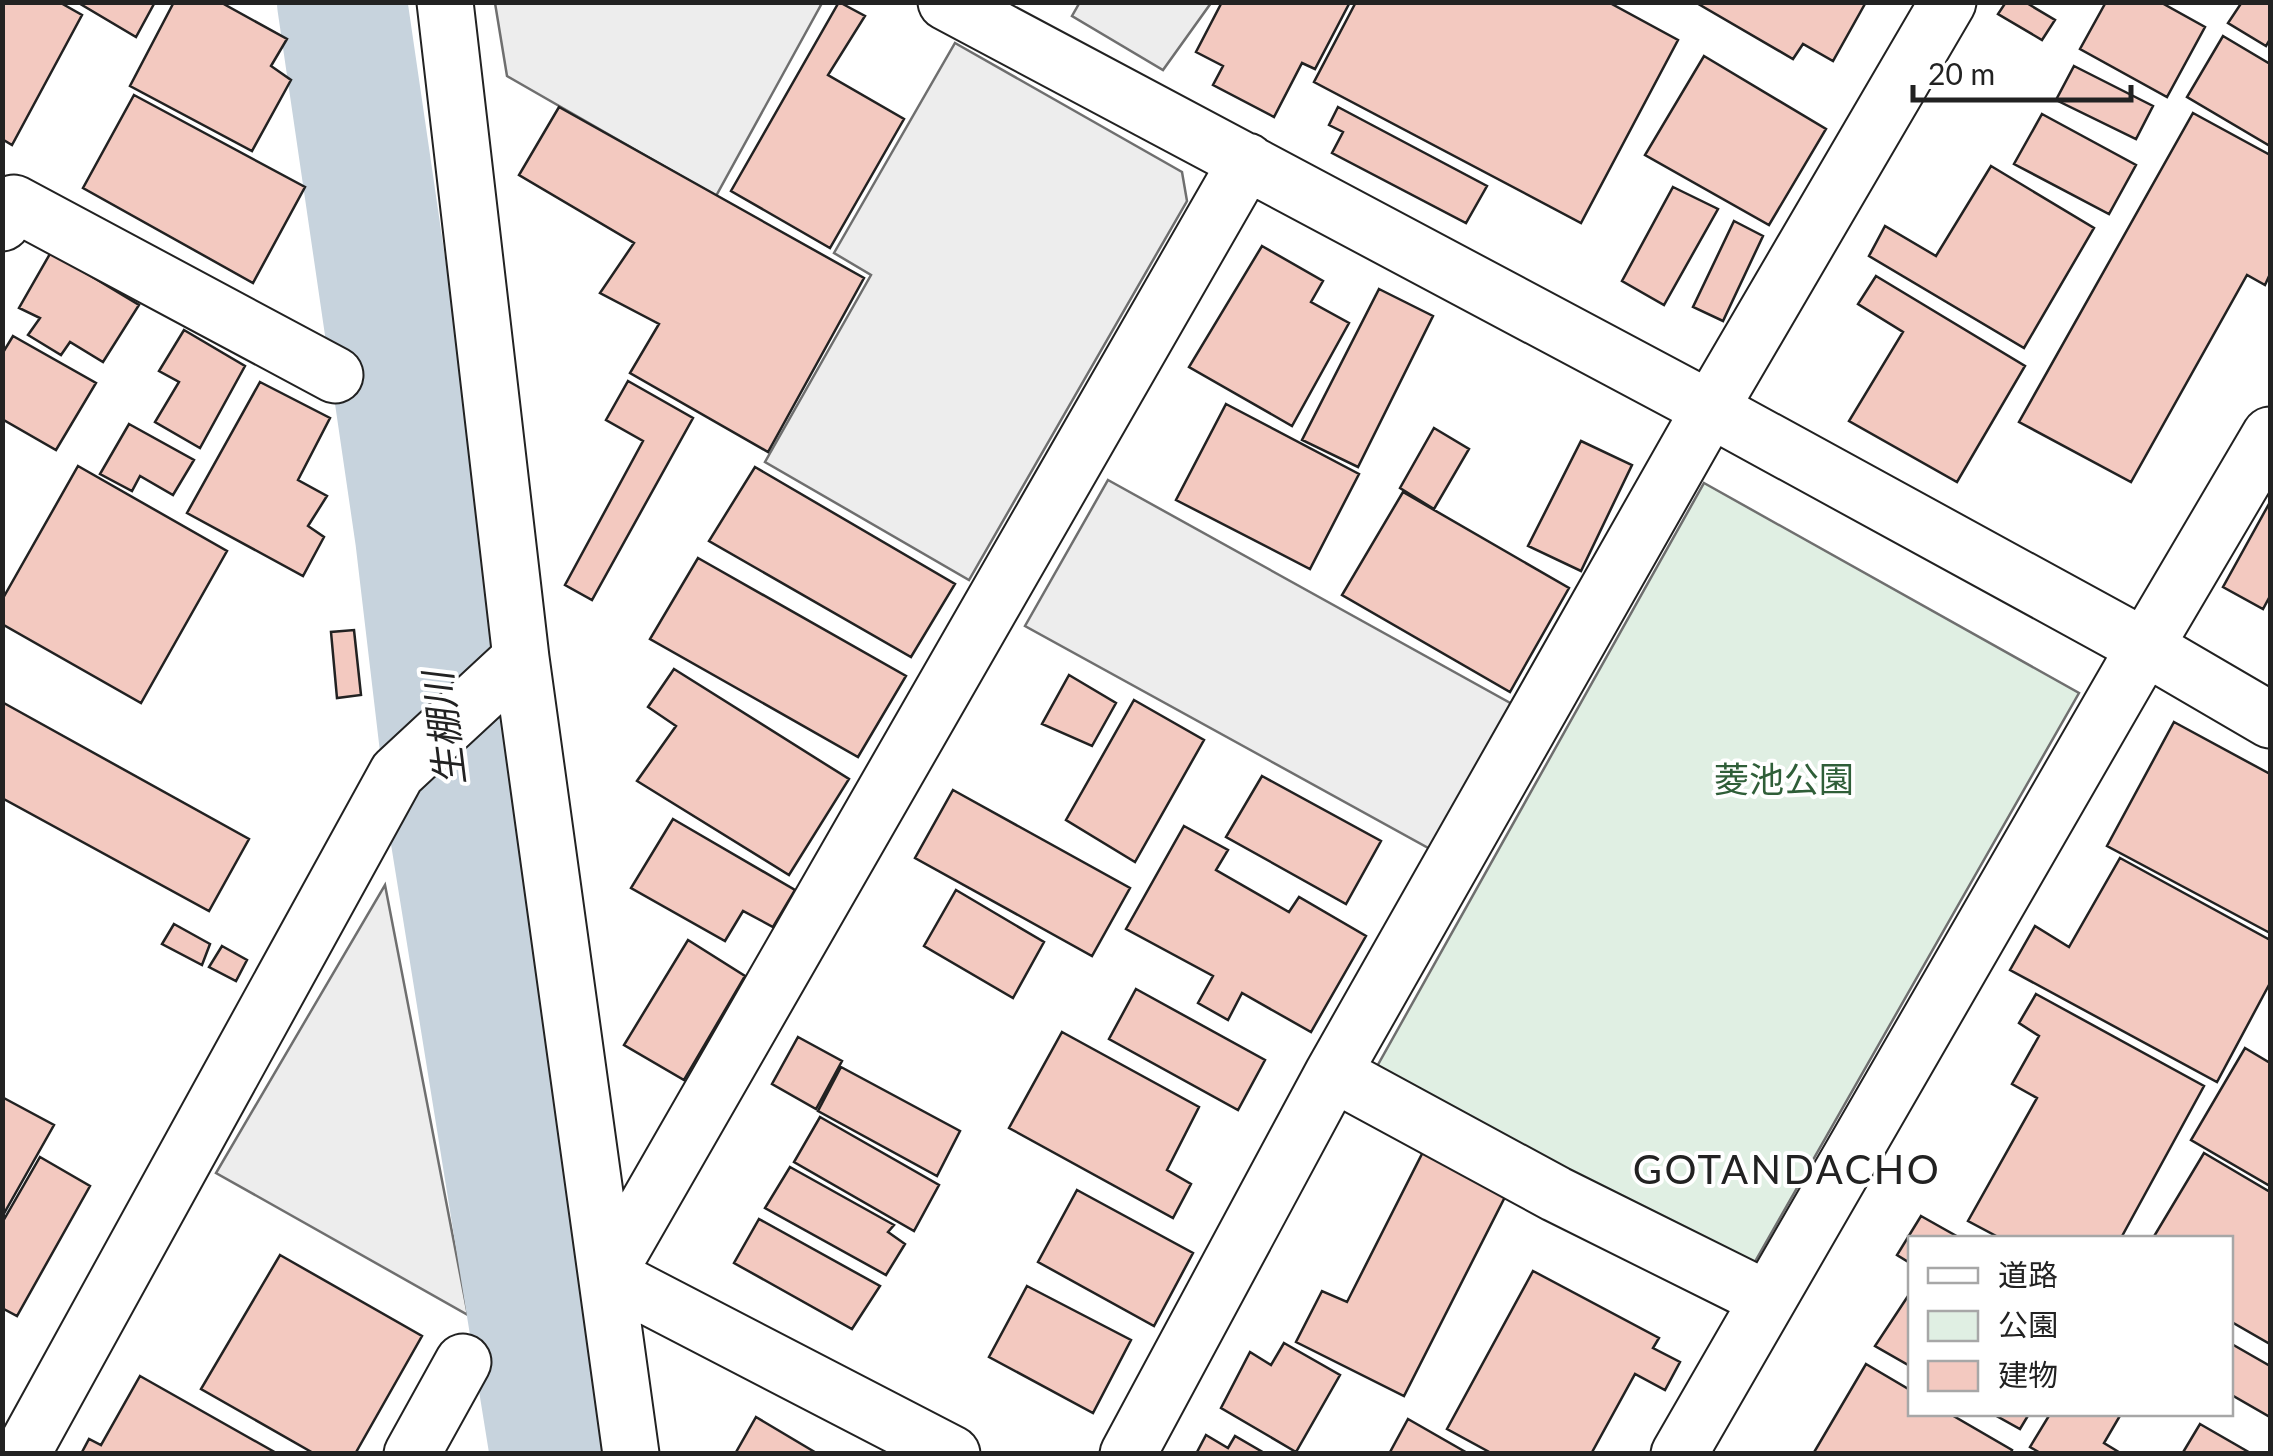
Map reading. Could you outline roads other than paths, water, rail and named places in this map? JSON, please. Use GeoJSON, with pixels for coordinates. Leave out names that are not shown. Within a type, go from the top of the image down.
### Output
{"type":"FeatureCollection","features":[{"type":"Feature","properties":{"kind":"street"},"geometry":{"type":"LineString","coordinates":[[446,2],[504,674],[607,1275],[631,1454]]}},
{"type":"Feature","properties":{"kind":"street"},"geometry":{"type":"LineString","coordinates":[[946,2],[1710,409],[2145,647],[2270,720]]}},
{"type":"Feature","properties":{"kind":"street"},"geometry":{"type":"LineString","coordinates":[[1128,1454],[1333,1073],[1710,409],[1948,2]]}},
{"type":"Feature","properties":{"kind":"street"},"geometry":{"type":"LineString","coordinates":[[607,1275],[1247,161]]}},
{"type":"Feature","properties":{"kind":"street"},"geometry":{"type":"LineString","coordinates":[[2,223],[14,203],[335,375]]}},
{"type":"Feature","properties":{"kind":"street"},"geometry":{"type":"LineString","coordinates":[[1679,1454],[2270,435]]}},
{"type":"Feature","properties":{"kind":"street"},"geometry":{"type":"LineString","coordinates":[[22,1454],[397,773],[504,674]]}},
{"type":"Feature","properties":{"kind":"street"},"geometry":{"type":"LineString","coordinates":[[1333,1073],[1556,1194],[1767,1299]]}},
{"type":"Feature","properties":{"kind":"street"},"geometry":{"type":"LineString","coordinates":[[607,1275],[952,1454]]}},
{"type":"Feature","properties":{"kind":"street"},"geometry":{"type":"LineString","coordinates":[[412,1454],[464,1362]]}},
{"type":"Feature","properties":{"kind":"waterway","name":"生棚川"},"geometry":{"type":"LineString","coordinates":[[342,2],[420,536],[455,833],[555,1454]]}},
{"type":"Feature","properties":{"kind":"district","name":"GOTANDACHO"},"geometry":{"type":"Point","coordinates":[1787,1169]}},
{"type":"Feature","properties":{"kind":"park label","name":"菱池公園"},"geometry":{"type":"Point","coordinates":[1784,778]}}]}
